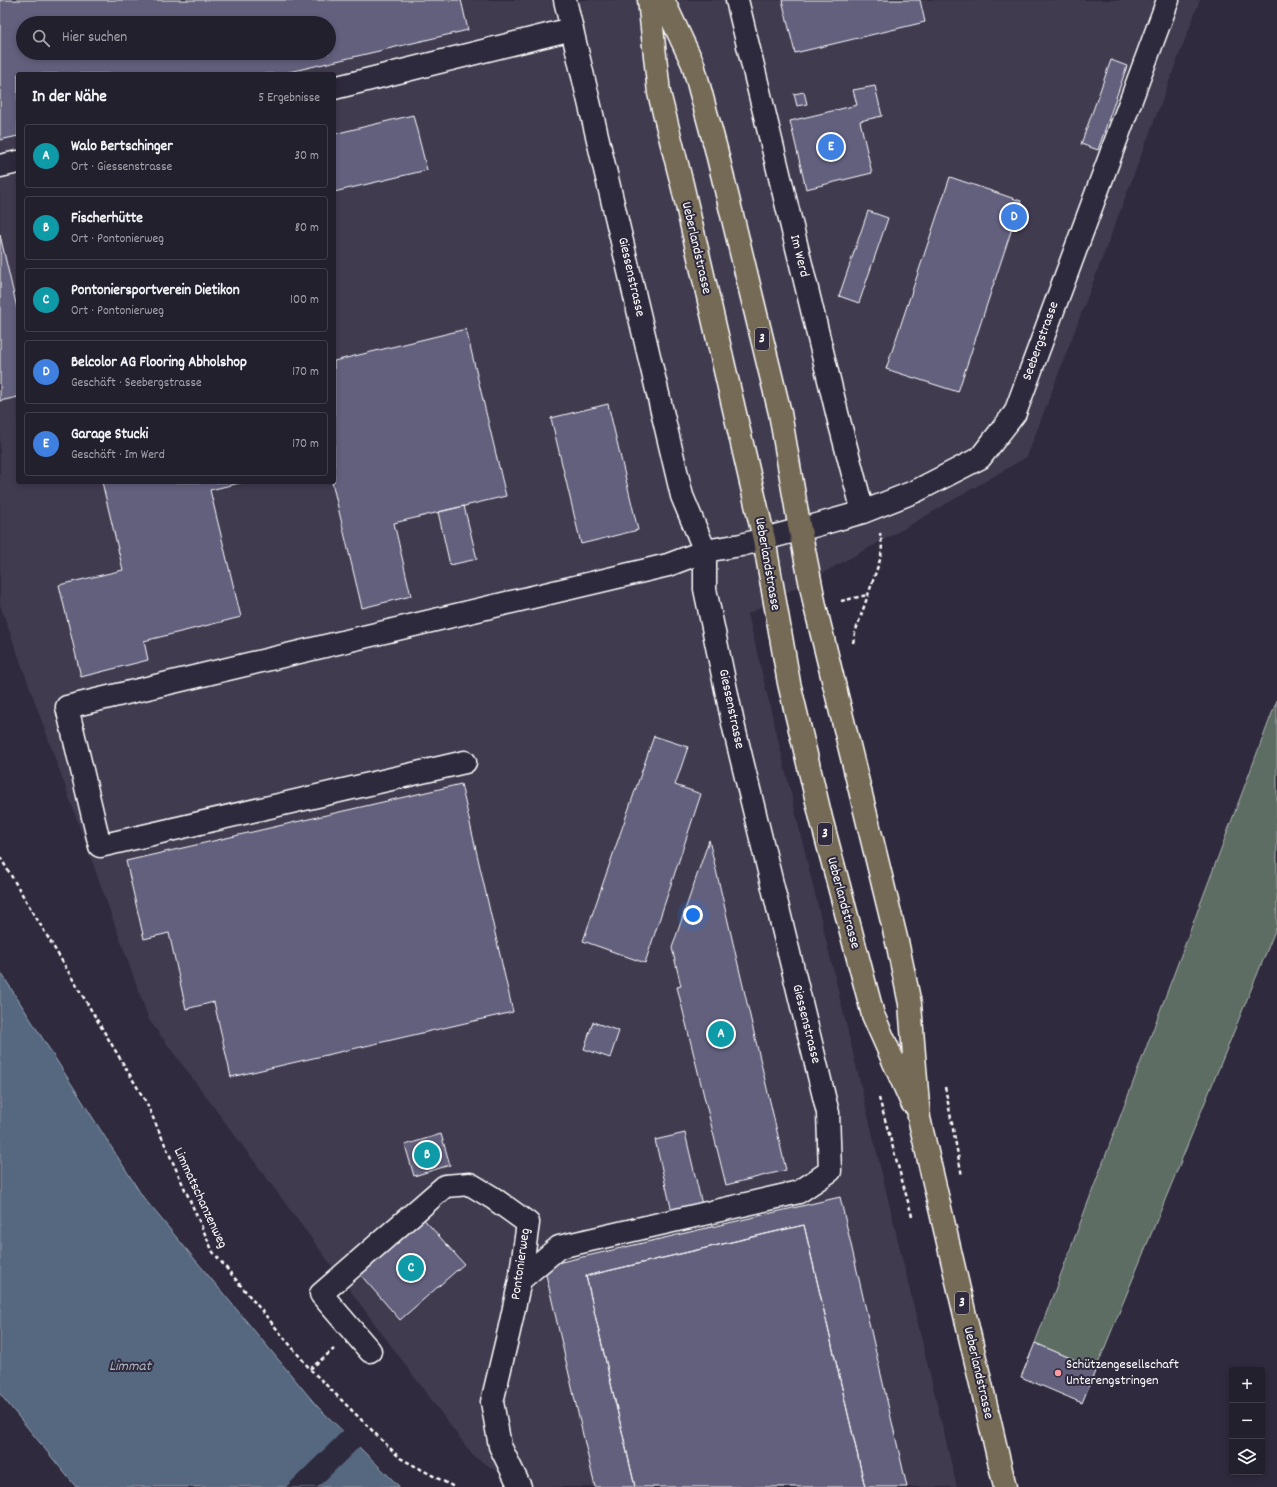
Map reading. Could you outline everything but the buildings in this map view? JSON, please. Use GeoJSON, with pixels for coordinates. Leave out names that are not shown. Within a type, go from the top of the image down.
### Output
{"type":"FeatureCollection","features":[{"type":"Feature","properties":{"kind":"main road","name":"Ueberlandstrasse"},"geometry":{"type":"LineString","coordinates":[[650,0],[659,94],[682,184],[764,539],[789,683],[821,818],[873,1015],[919,1118]]}},
{"type":"Feature","properties":{"kind":"main road","name":"Ueberlandstrasse"},"geometry":{"type":"LineString","coordinates":[[663,0],[693,64],[716,149],[780,413],[815,606],[898,946],[910,1004],[919,1118],[1005,1487]]}},
{"type":"Feature","properties":{"kind":"street","name":"Giessenstrasse"},"geometry":{"type":"LineString","coordinates":[[520,1280],[559,1247],[799,1192],[830,1171],[828,1113],[734,728],[705,589],[705,551],[682,496],[566,0]]}},
{"type":"Feature","properties":{"kind":"street","name":"Im Werd"},"geometry":{"type":"LineString","coordinates":[[737,0],[838,416],[863,512]]}},
{"type":"Feature","properties":{"kind":"street","name":"Seebergstrasse"},"geometry":{"type":"LineString","coordinates":[[764,539],[863,512],[916,491],[980,458],[1014,413],[1168,0]]}},
{"type":"Feature","properties":{"kind":"street"},"geometry":{"type":"LineString","coordinates":[[336,88],[572,29]]}},
{"type":"Feature","properties":{"kind":"street"},"geometry":{"type":"LineString","coordinates":[[0,166],[16,162]]}},
{"type":"Feature","properties":{"kind":"street"},"geometry":{"type":"LineString","coordinates":[[465,762],[100,846],[67,707],[668,565],[705,551],[741,545],[764,539]]}},
{"type":"Feature","properties":{"kind":"street","name":"Pontonierweg"},"geometry":{"type":"LineString","coordinates":[[370,1351],[321,1294],[445,1186],[470,1184],[493,1198],[528,1223],[520,1280],[492,1402],[500,1446],[520,1487]]}},
{"type":"Feature","properties":{"kind":"path","name":"Limmatschanzenweg"},"geometry":{"type":"LineString","coordinates":[[0,857],[146,1102],[213,1252],[310,1369],[400,1458],[454,1487]]}},
{"type":"Feature","properties":{"kind":"path"},"geometry":{"type":"LineString","coordinates":[[310,1369],[336,1348]]}},
{"type":"Feature","properties":{"kind":"shaded area"},"geometry":{"type":"Polygon","coordinates":[[[0,0],[1200,0],[1027,457],[900,531],[748,614],[957,1487],[521,1487],[473,1456],[149,1020],[0,605],[0,0]]]}},
{"type":"Feature","properties":{"kind":"green space"},"geometry":{"type":"Polygon","coordinates":[[[1277,700],[1277,926],[1096,1369],[1035,1343],[1277,700]]]}},
{"type":"Feature","properties":{"kind":"water","name":"Limmat"},"geometry":{"type":"Polygon","coordinates":[[[0,971],[143,1197],[317,1406],[400,1487],[76,1487],[0,1394],[0,971]]]}},
{"type":"Feature","properties":{"kind":"pier"},"geometry":{"type":"Polygon","coordinates":[[[344,1430],[360,1446],[318,1487],[286,1487],[344,1430]]]}},
{"type":"Feature","properties":{"kind":"place","name":"Garage Stucki"},"geometry":{"type":"Point","coordinates":[831,147]}},
{"type":"Feature","properties":{"kind":"place","name":"Belcolor AG Flooring Abholshop"},"geometry":{"type":"Point","coordinates":[1014,217]}},
{"type":"Feature","properties":{"kind":"place","name":"Walo Bertschinger"},"geometry":{"type":"Point","coordinates":[721,1034]}},
{"type":"Feature","properties":{"kind":"place","name":"Fischerhütte"},"geometry":{"type":"Point","coordinates":[427,1155]}},
{"type":"Feature","properties":{"kind":"place","name":"Pontoniersportverein Dietikon"},"geometry":{"type":"Point","coordinates":[411,1268]}},
{"type":"Feature","properties":{"kind":"place","name":"Schützengesellschaft Unterengstringen"},"geometry":{"type":"Point","coordinates":[1058,1373]}}]}
